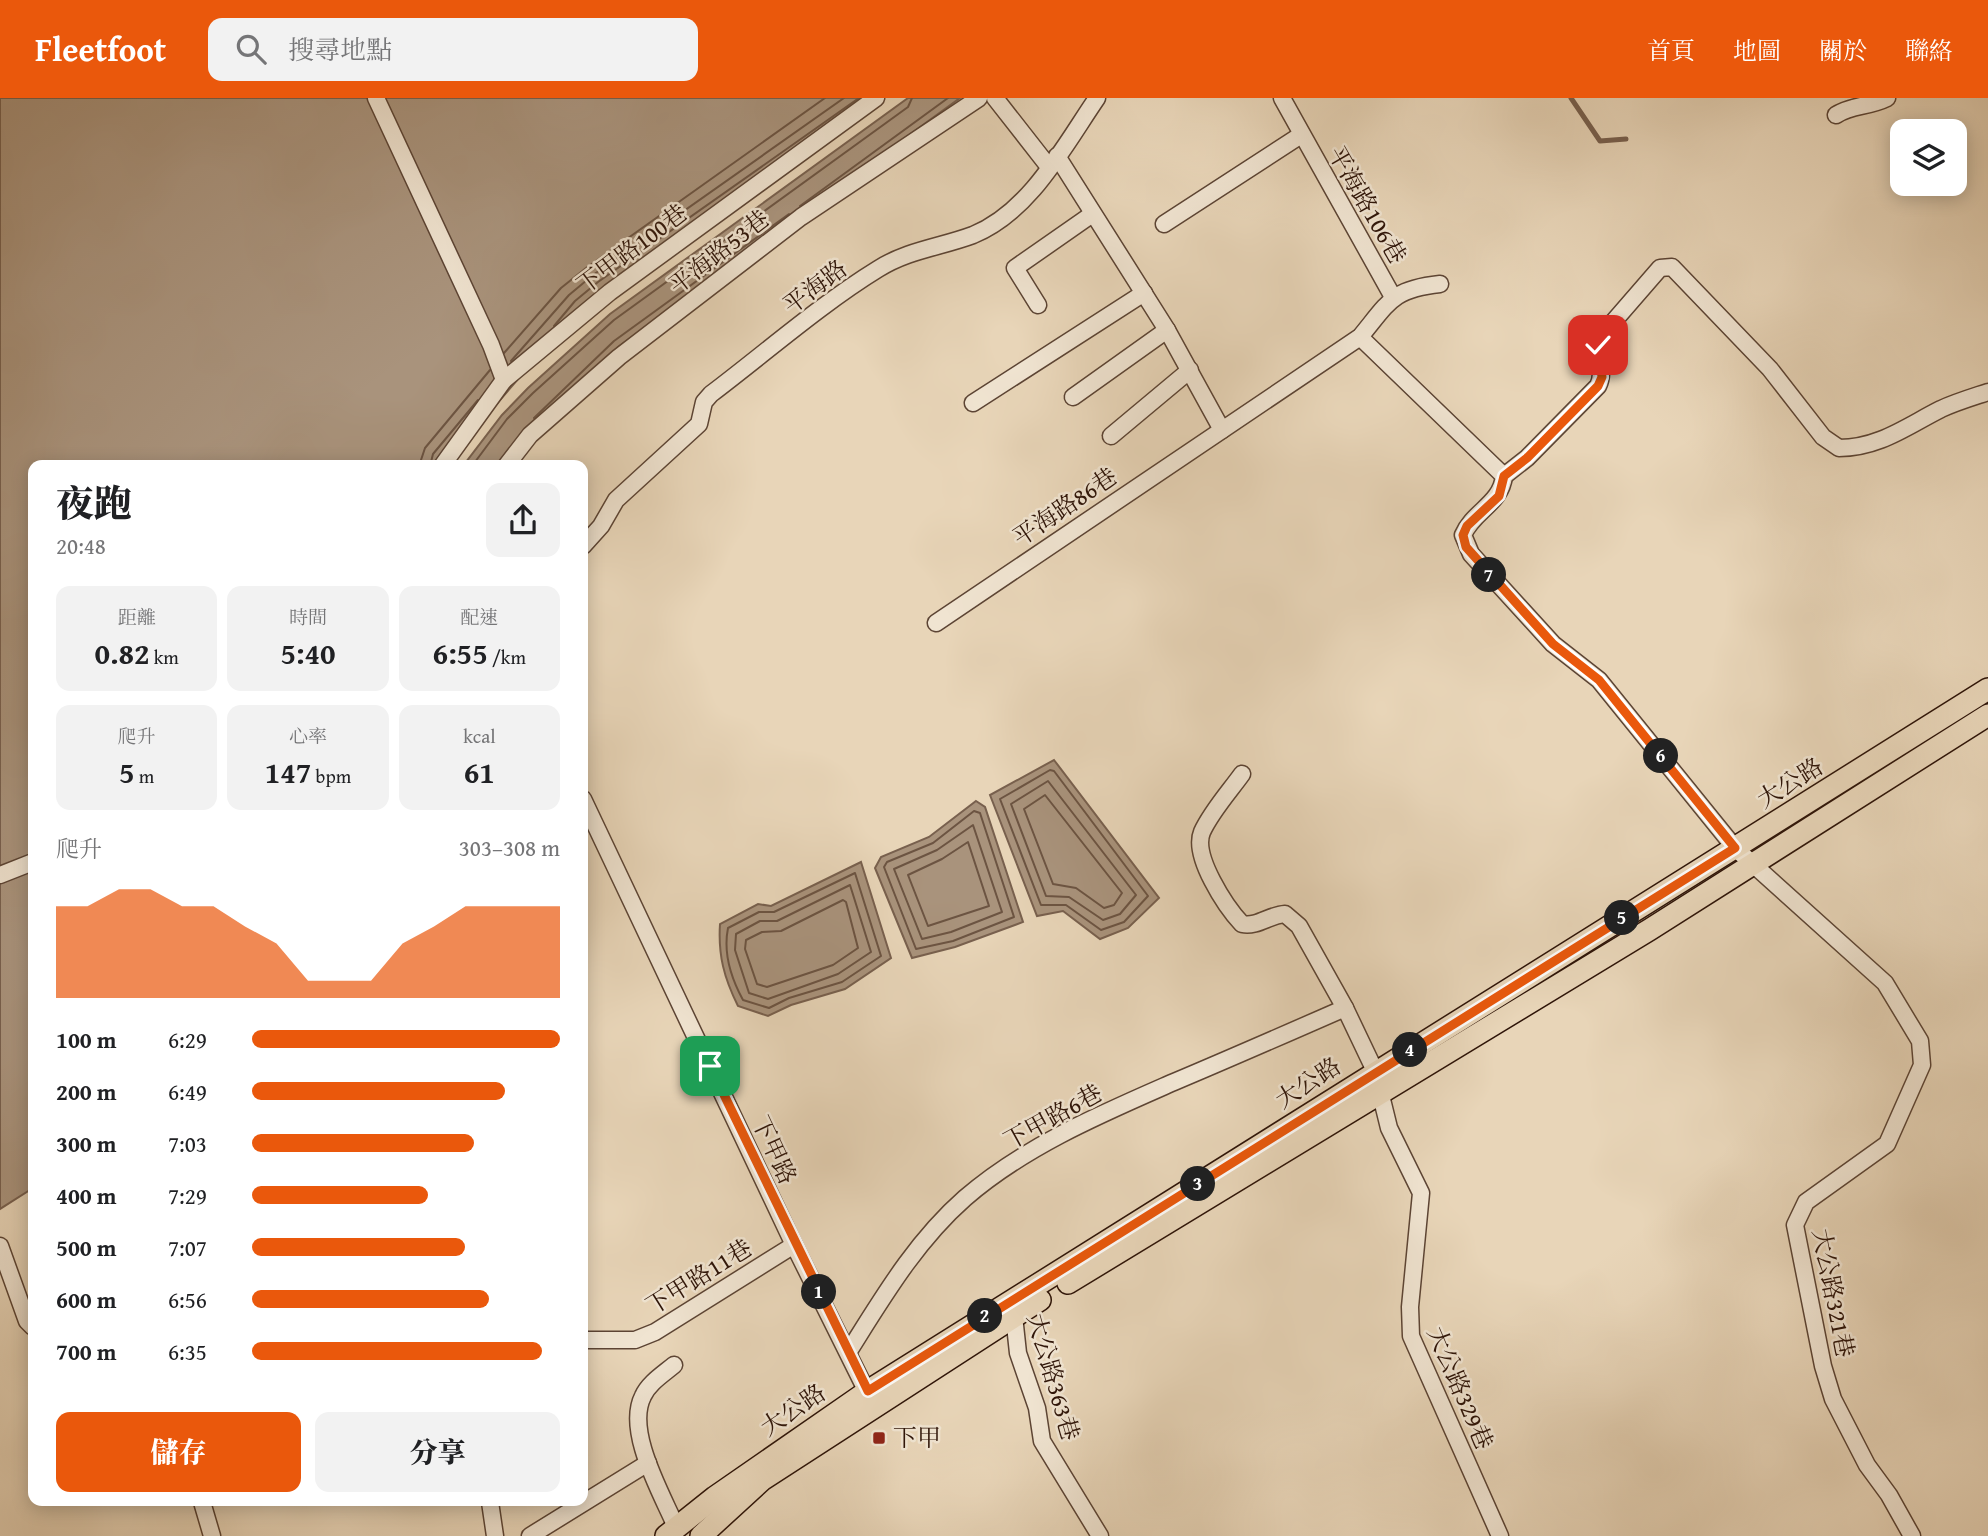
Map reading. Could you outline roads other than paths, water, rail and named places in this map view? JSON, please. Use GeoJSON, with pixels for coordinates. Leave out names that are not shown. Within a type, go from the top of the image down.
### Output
{"type":"FeatureCollection","features":[{"type":"Feature","properties":{"kind":"main road","name":"大公路"},"geometry":{"type":"LineString","coordinates":[[671,1532],[871,1398],[1375,1071],[1988,689]]}},
{"type":"Feature","properties":{"kind":"main road","name":"大公路"},"geometry":{"type":"LineString","coordinates":[[1010,1309],[1379,1094],[1988,715]]}},
{"type":"Feature","properties":{"kind":"main road","name":"大公路"},"geometry":{"type":"LineString","coordinates":[[701,1536],[762,1480],[871,1398]]}},
{"type":"Feature","properties":{"kind":"street"},"geometry":{"type":"LineString","coordinates":[[376,98],[491,345],[504,380]]}},
{"type":"Feature","properties":{"kind":"street","name":"下甲路100巷"},"geometry":{"type":"LineString","coordinates":[[446,460],[504,380],[610,292],[876,98]]}},
{"type":"Feature","properties":{"kind":"street","name":"平海路53巷"},"geometry":{"type":"LineString","coordinates":[[511,460],[530,435],[620,357],[802,217],[979,98]]}},
{"type":"Feature","properties":{"kind":"street"},"geometry":{"type":"LineString","coordinates":[[995,98],[1053,161],[1091,215],[1167,330],[1222,430]]}},
{"type":"Feature","properties":{"kind":"street","name":"平海路"},"geometry":{"type":"LineString","coordinates":[[588,541],[601,526],[616,500],[699,424],[704,402],[711,394],[874,271],[910,253],[985,229],[1032,190],[1097,98]]}},
{"type":"Feature","properties":{"kind":"street"},"geometry":{"type":"LineString","coordinates":[[1836,116],[1846,109],[1870,107],[1887,98]]}},
{"type":"Feature","properties":{"kind":"street","name":"平海路106巷"},"geometry":{"type":"LineString","coordinates":[[1287,102],[1301,135],[1393,297]]}},
{"type":"Feature","properties":{"kind":"street","name":"平海路106巷"},"geometry":{"type":"LineString","coordinates":[[1164,224],[1301,135]]}},
{"type":"Feature","properties":{"kind":"street"},"geometry":{"type":"LineString","coordinates":[[1038,305],[1015,268],[1091,215]]}},
{"type":"Feature","properties":{"kind":"street"},"geometry":{"type":"LineString","coordinates":[[1751,864],[1735,848],[1599,680],[1553,644],[1466,547],[1463,535],[1467,526],[1499,496],[1504,476],[1527,458],[1598,386],[1602,377],[1598,345],[1601,336],[1660,268],[1666,266],[1672,267],[1753,351],[1823,437],[1839,448],[1873,444],[1900,433],[1944,408],[1988,392]]}},
{"type":"Feature","properties":{"kind":"street"},"geometry":{"type":"LineString","coordinates":[[1393,297],[1406,289],[1440,284]]}},
{"type":"Feature","properties":{"kind":"street"},"geometry":{"type":"LineString","coordinates":[[973,403],[1144,293]]}},
{"type":"Feature","properties":{"kind":"street","name":"平海路86巷"},"geometry":{"type":"LineString","coordinates":[[936,623],[1360,337],[1393,297]]}},
{"type":"Feature","properties":{"kind":"street"},"geometry":{"type":"LineString","coordinates":[[1073,397],[1167,330]]}},
{"type":"Feature","properties":{"kind":"street"},"geometry":{"type":"LineString","coordinates":[[1360,337],[1504,476]]}},
{"type":"Feature","properties":{"kind":"street"},"geometry":{"type":"LineString","coordinates":[[1111,436],[1190,370]]}},
{"type":"Feature","properties":{"kind":"street","name":"大公路329巷"},"geometry":{"type":"LineString","coordinates":[[1242,774],[1202,833],[1202,858],[1208,873],[1242,924],[1256,924],[1276,914],[1291,918],[1345,1008],[1375,1071],[1389,1128],[1422,1201],[1410,1307],[1411,1336],[1500,1536]]}},
{"type":"Feature","properties":{"kind":"street","name":"下甲路"},"geometry":{"type":"LineString","coordinates":[[588,810],[794,1245],[871,1398]]}},
{"type":"Feature","properties":{"kind":"street"},"geometry":{"type":"LineString","coordinates":[[0,875],[28,864]]}},
{"type":"Feature","properties":{"kind":"street","name":"大公路321巷"},"geometry":{"type":"LineString","coordinates":[[1751,864],[1885,983],[1913,1028],[1923,1053],[1922,1065],[1887,1144],[1806,1202],[1796,1225],[1823,1366],[1833,1399],[1867,1465],[1889,1495],[1912,1536]]}},
{"type":"Feature","properties":{"kind":"street","name":"下甲路6巷"},"geometry":{"type":"LineString","coordinates":[[849,1351],[902,1268],[941,1223],[965,1198],[1044,1143],[1104,1113],[1345,1008]]}},
{"type":"Feature","properties":{"kind":"street","name":"下甲路11巷"},"geometry":{"type":"LineString","coordinates":[[588,1340],[635,1340],[655,1332],[794,1245]]}},
{"type":"Feature","properties":{"kind":"street"},"geometry":{"type":"LineString","coordinates":[[0,1246],[28,1322]]}},
{"type":"Feature","properties":{"kind":"street","name":"大公路363巷"},"geometry":{"type":"LineString","coordinates":[[1010,1309],[1018,1353],[1033,1391],[1042,1441],[1100,1536]]}},
{"type":"Feature","properties":{"kind":"street"},"geometry":{"type":"LineString","coordinates":[[671,1532],[648,1464],[638,1423],[641,1398],[652,1383],[674,1365]]}},
{"type":"Feature","properties":{"kind":"street"},"geometry":{"type":"LineString","coordinates":[[588,1501],[648,1464]]}},
{"type":"Feature","properties":{"kind":"street"},"geometry":{"type":"LineString","coordinates":[[203,1506],[212,1536]]}},
{"type":"Feature","properties":{"kind":"street"},"geometry":{"type":"LineString","coordinates":[[491,1506],[495,1536]]}},
{"type":"Feature","properties":{"kind":"street"},"geometry":{"type":"LineString","coordinates":[[530,1536],[579,1506]]}},
{"type":"Feature","properties":{"kind":"water"},"geometry":{"type":"Polygon","coordinates":[[[0,98],[871,98],[581,306],[448,460],[28,460],[28,1191],[0,1209],[0,98]]]}},
{"type":"Feature","properties":{"kind":"water"},"geometry":{"type":"Polygon","coordinates":[[[908,98],[960,98],[618,347],[505,460],[468,460],[502,415],[528,388],[610,314],[908,98]]]}},
{"type":"Feature","properties":{"kind":"water"},"geometry":{"type":"Polygon","coordinates":[[[1054,760],[1159,898],[1128,928],[1100,939],[1063,911],[1037,916],[990,795],[1054,760]]]}},
{"type":"Feature","properties":{"kind":"water"},"geometry":{"type":"Polygon","coordinates":[[[976,801],[985,807],[1023,922],[955,947],[912,958],[875,868],[881,857],[929,837],[976,801]]]}},
{"type":"Feature","properties":{"kind":"water"},"geometry":{"type":"Polygon","coordinates":[[[861,862],[891,958],[845,989],[791,1005],[768,1016],[738,1006],[723,966],[720,924],[758,904],[771,906],[861,862]]]}},
{"type":"Feature","properties":{"kind":"waterway"},"geometry":{"type":"LineString","coordinates":[[1571,98],[1600,141],[1626,139]]}},
{"type":"Feature","properties":{"kind":"place","name":"下甲"},"geometry":{"type":"Point","coordinates":[879,1438]}}]}
